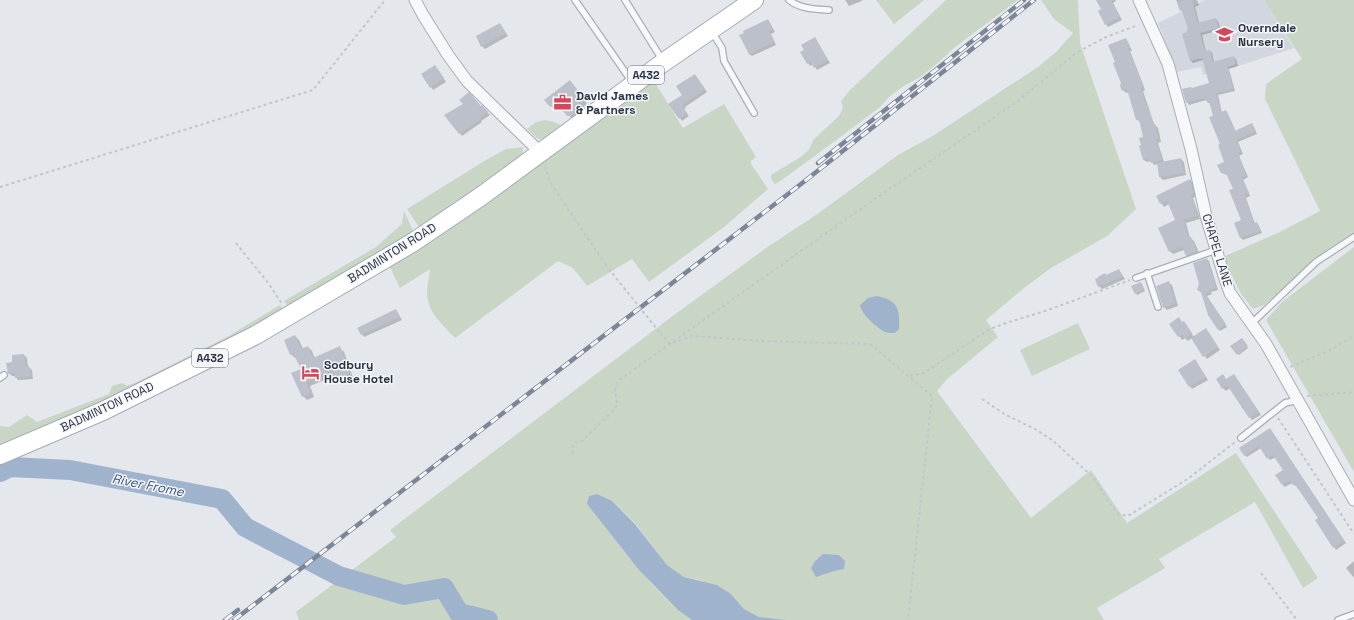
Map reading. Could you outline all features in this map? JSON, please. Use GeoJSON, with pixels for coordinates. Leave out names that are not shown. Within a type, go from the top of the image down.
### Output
{"type":"FeatureCollection","features":[{"type":"Feature","properties":{"kind":"main road","name":"BADMINTON ROAD"},"geometry":{"type":"LineString","coordinates":[[0,455],[103,411],[256,335],[412,243],[480,197],[664,62],[754,0]]}},
{"type":"Feature","properties":{"kind":"street"},"geometry":{"type":"LineString","coordinates":[[415,0],[448,55],[467,81],[541,153]]}},
{"type":"Feature","properties":{"kind":"street","name":"CHAPEL LANE"},"geometry":{"type":"LineString","coordinates":[[1139,0],[1168,64],[1191,150],[1206,216],[1230,293],[1252,323],[1282,371],[1354,500]]}},
{"type":"Feature","properties":{"kind":"lane"},"geometry":{"type":"LineString","coordinates":[[575,0],[634,84]]}},
{"type":"Feature","properties":{"kind":"lane"},"geometry":{"type":"LineString","coordinates":[[625,0],[664,62]]}},
{"type":"Feature","properties":{"kind":"lane"},"geometry":{"type":"LineString","coordinates":[[789,0],[794,4],[829,10]]}},
{"type":"Feature","properties":{"kind":"lane"},"geometry":{"type":"LineString","coordinates":[[711,30],[722,48],[724,61],[754,113]]}},
{"type":"Feature","properties":{"kind":"lane"},"geometry":{"type":"LineString","coordinates":[[1252,323],[1316,262],[1354,237]]}},
{"type":"Feature","properties":{"kind":"lane"},"geometry":{"type":"LineString","coordinates":[[1136,278],[1216,250]]}},
{"type":"Feature","properties":{"kind":"lane"},"geometry":{"type":"LineString","coordinates":[[1147,273],[1158,307]]}},
{"type":"Feature","properties":{"kind":"lane"},"geometry":{"type":"LineString","coordinates":[[1241,438],[1285,403],[1297,398]]}},
{"type":"Feature","properties":{"kind":"lane"},"geometry":{"type":"LineString","coordinates":[[1338,620],[1354,614]]}},
{"type":"Feature","properties":{"kind":"path"},"geometry":{"type":"LineString","coordinates":[[0,186],[313,90],[385,0]]}},
{"type":"Feature","properties":{"kind":"path"},"geometry":{"type":"LineString","coordinates":[[573,454],[573,445],[576,442],[582,441],[611,414],[617,405],[615,388],[619,380],[856,212],[1018,101],[1075,54],[1106,37],[1148,21]]}},
{"type":"Feature","properties":{"kind":"path"},"geometry":{"type":"LineString","coordinates":[[541,153],[550,182],[605,264],[670,344]]}},
{"type":"Feature","properties":{"kind":"path"},"geometry":{"type":"LineString","coordinates":[[236,243],[269,284],[289,315]]}},
{"type":"Feature","properties":{"kind":"path"},"geometry":{"type":"LineString","coordinates":[[909,376],[924,373],[988,330],[1136,278]]}},
{"type":"Feature","properties":{"kind":"path"},"geometry":{"type":"LineString","coordinates":[[670,344],[692,336],[762,341],[870,344],[932,396],[908,620]]}},
{"type":"Feature","properties":{"kind":"path"},"geometry":{"type":"LineString","coordinates":[[1282,371],[1328,351],[1354,336]]}},
{"type":"Feature","properties":{"kind":"path"},"geometry":{"type":"LineString","coordinates":[[1297,398],[1354,392]]}},
{"type":"Feature","properties":{"kind":"path"},"geometry":{"type":"LineString","coordinates":[[982,398],[1006,415],[1035,429],[1052,440],[1094,478],[1118,514],[1128,516],[1189,478],[1241,438]]}},
{"type":"Feature","properties":{"kind":"path"},"geometry":{"type":"LineString","coordinates":[[1277,416],[1354,534]]}},
{"type":"Feature","properties":{"kind":"path"},"geometry":{"type":"LineString","coordinates":[[1261,573],[1297,620]]}},
{"type":"Feature","properties":{"kind":"shaded area","name":"Overndale Nursery"},"geometry":{"type":"Polygon","coordinates":[[[1205,0],[1264,0],[1294,48],[1238,66],[1203,75],[1201,67],[1177,72],[1158,23],[1205,0]]]}},
{"type":"Feature","properties":{"kind":"green space"},"geometry":{"type":"Polygon","coordinates":[[[876,0],[924,0],[894,24],[876,0]]]}},
{"type":"Feature","properties":{"kind":"green space"},"geometry":{"type":"Polygon","coordinates":[[[946,0],[1018,0],[955,47],[922,76],[902,87],[889,97],[880,107],[775,184],[771,175],[808,151],[814,139],[839,116],[843,108],[841,101],[850,90],[946,0]]]}},
{"type":"Feature","properties":{"kind":"green space"},"geometry":{"type":"Polygon","coordinates":[[[1041,0],[1078,0],[1080,43],[1136,209],[1107,236],[1051,268],[1024,288],[986,320],[998,337],[947,379],[937,391],[1031,518],[1091,470],[1127,523],[1236,453],[1318,578],[1303,588],[1255,502],[1159,559],[1165,568],[1097,608],[1104,620],[786,620],[759,617],[744,609],[731,594],[700,580],[684,577],[667,565],[634,522],[612,501],[587,504],[649,580],[676,608],[692,620],[299,620],[296,612],[396,537],[390,530],[674,315],[898,155],[931,137],[1038,67],[1056,52],[1073,33],[1054,19],[1041,0]],[[823,554],[831,572],[844,569],[823,554]]]}},
{"type":"Feature","properties":{"kind":"green space"},"geometry":{"type":"Polygon","coordinates":[[[1264,0],[1354,0],[1354,233],[1328,249],[1264,305],[1253,309],[1241,294],[1223,257],[1280,232],[1320,211],[1265,99],[1266,84],[1302,59],[1264,0]]]}},
{"type":"Feature","properties":{"kind":"green space"},"geometry":{"type":"Polygon","coordinates":[[[654,81],[683,128],[724,104],[756,157],[751,161],[751,164],[768,189],[724,227],[649,282],[632,259],[587,286],[573,268],[558,261],[455,338],[441,323],[430,307],[427,294],[430,269],[400,288],[389,265],[632,93],[654,81]]]}},
{"type":"Feature","properties":{"kind":"green space"},"geometry":{"type":"Polygon","coordinates":[[[545,120],[561,125],[543,139],[538,139],[527,129],[536,122],[545,120]]]}},
{"type":"Feature","properties":{"kind":"green space"},"geometry":{"type":"Polygon","coordinates":[[[523,147],[522,161],[421,227],[419,227],[407,209],[506,149],[523,147]]]}},
{"type":"Feature","properties":{"kind":"green space"},"geometry":{"type":"Polygon","coordinates":[[[404,211],[414,233],[290,309],[284,301],[376,247],[402,224],[404,211]]]}},
{"type":"Feature","properties":{"kind":"green space"},"geometry":{"type":"Polygon","coordinates":[[[1354,247],[1354,472],[1266,320],[1282,302],[1354,247]]]}},
{"type":"Feature","properties":{"kind":"green space"},"geometry":{"type":"Polygon","coordinates":[[[280,305],[284,313],[98,406],[0,447],[0,426],[9,427],[27,415],[37,422],[109,394],[112,386],[122,383],[127,386],[137,382],[227,337],[280,305]]]}},
{"type":"Feature","properties":{"kind":"green space"},"geometry":{"type":"Polygon","coordinates":[[[1078,323],[1090,349],[1032,376],[1020,350],[1078,323]]]}},
{"type":"Feature","properties":{"kind":"water"},"geometry":{"type":"Polygon","coordinates":[[[877,296],[889,300],[896,306],[899,316],[899,329],[895,333],[886,332],[877,327],[861,309],[860,305],[868,298],[877,296]]]}},
{"type":"Feature","properties":{"kind":"water"},"geometry":{"type":"Polygon","coordinates":[[[597,494],[612,501],[634,523],[667,565],[684,577],[717,585],[731,594],[744,609],[759,617],[786,620],[692,620],[678,610],[639,570],[587,504],[589,496],[597,494]]]}},
{"type":"Feature","properties":{"kind":"water"},"geometry":{"type":"Polygon","coordinates":[[[823,554],[839,555],[845,561],[844,569],[816,577],[811,568],[815,561],[823,554]]]}},
{"type":"Feature","properties":{"kind":"building"},"geometry":{"type":"Polygon","coordinates":[[[1096,0],[1111,0],[1120,17],[1105,25],[1098,11],[1101,9],[1096,0]]]}},
{"type":"Feature","properties":{"kind":"building"},"geometry":{"type":"Polygon","coordinates":[[[1184,0],[1192,0],[1198,23],[1216,18],[1219,28],[1200,33],[1205,51],[1210,50],[1213,62],[1234,56],[1236,64],[1228,67],[1233,89],[1216,93],[1221,112],[1226,110],[1235,131],[1252,123],[1256,131],[1236,140],[1241,152],[1238,153],[1246,175],[1242,177],[1249,193],[1244,195],[1254,223],[1257,222],[1260,231],[1240,238],[1234,223],[1241,220],[1229,190],[1233,189],[1227,175],[1221,173],[1217,165],[1224,162],[1218,145],[1220,144],[1209,117],[1213,116],[1209,101],[1205,101],[1204,98],[1186,103],[1182,89],[1209,83],[1202,58],[1190,61],[1182,34],[1187,32],[1188,29],[1182,10],[1180,11],[1177,3],[1184,0]]]}},
{"type":"Feature","properties":{"kind":"building"},"geometry":{"type":"Polygon","coordinates":[[[768,19],[773,29],[769,31],[774,42],[749,54],[739,35],[744,33],[743,31],[768,19]]]}},
{"type":"Feature","properties":{"kind":"building"},"geometry":{"type":"Polygon","coordinates":[[[500,23],[506,33],[481,47],[476,36],[500,23]]]}},
{"type":"Feature","properties":{"kind":"building"},"geometry":{"type":"Polygon","coordinates":[[[815,37],[828,60],[814,68],[810,62],[807,64],[800,52],[804,50],[801,45],[815,37]]]}},
{"type":"Feature","properties":{"kind":"building"},"geometry":{"type":"Polygon","coordinates":[[[1126,38],[1130,48],[1128,48],[1142,83],[1143,88],[1141,88],[1146,106],[1148,105],[1159,139],[1156,140],[1162,160],[1151,163],[1149,158],[1143,160],[1139,146],[1141,145],[1139,138],[1143,137],[1139,119],[1136,120],[1127,89],[1122,91],[1120,86],[1121,83],[1113,63],[1115,62],[1108,45],[1126,38]]]}},
{"type":"Feature","properties":{"kind":"building"},"geometry":{"type":"Polygon","coordinates":[[[435,65],[444,78],[430,88],[421,74],[435,65]]]}},
{"type":"Feature","properties":{"kind":"building"},"geometry":{"type":"Polygon","coordinates":[[[695,74],[705,89],[683,104],[684,105],[682,106],[687,113],[679,119],[668,104],[682,95],[676,86],[695,74]]]}},
{"type":"Feature","properties":{"kind":"building"},"geometry":{"type":"Polygon","coordinates":[[[570,80],[584,99],[578,104],[579,106],[575,110],[574,114],[567,116],[555,103],[550,107],[544,100],[570,80]]]}},
{"type":"Feature","properties":{"kind":"building"},"geometry":{"type":"Polygon","coordinates":[[[469,92],[488,112],[480,118],[481,119],[459,134],[444,115],[463,104],[459,100],[469,92]]]}},
{"type":"Feature","properties":{"kind":"building"},"geometry":{"type":"Polygon","coordinates":[[[1181,158],[1184,173],[1159,177],[1157,163],[1181,158]]]}},
{"type":"Feature","properties":{"kind":"building"},"geometry":{"type":"Polygon","coordinates":[[[1190,179],[1194,193],[1191,195],[1197,216],[1183,220],[1189,238],[1191,237],[1197,252],[1186,256],[1182,247],[1169,252],[1158,228],[1175,220],[1167,201],[1160,204],[1156,196],[1190,179]]]}},
{"type":"Feature","properties":{"kind":"building"},"geometry":{"type":"Polygon","coordinates":[[[1207,258],[1216,288],[1205,294],[1226,324],[1218,330],[1208,315],[1201,292],[1197,290],[1199,284],[1193,263],[1207,258]]]}},
{"type":"Feature","properties":{"kind":"building"},"geometry":{"type":"Polygon","coordinates":[[[1119,269],[1122,277],[1098,287],[1095,279],[1105,273],[1106,275],[1119,269]]]}},
{"type":"Feature","properties":{"kind":"building"},"geometry":{"type":"Polygon","coordinates":[[[1169,281],[1176,303],[1163,308],[1156,286],[1169,281]]]}},
{"type":"Feature","properties":{"kind":"building"},"geometry":{"type":"Polygon","coordinates":[[[1141,282],[1144,290],[1135,294],[1131,286],[1141,282]]]}},
{"type":"Feature","properties":{"kind":"building"},"geometry":{"type":"Polygon","coordinates":[[[396,309],[400,317],[361,335],[357,328],[396,309]]]}},
{"type":"Feature","properties":{"kind":"building"},"geometry":{"type":"Polygon","coordinates":[[[1179,317],[1182,322],[1184,321],[1192,333],[1184,339],[1182,335],[1178,337],[1169,324],[1179,317]]]}},
{"type":"Feature","properties":{"kind":"building"},"geometry":{"type":"Polygon","coordinates":[[[1206,328],[1218,347],[1203,357],[1191,338],[1206,328]]]}},
{"type":"Feature","properties":{"kind":"building","name":"Sodbury House Hotel"},"geometry":{"type":"Polygon","coordinates":[[[295,335],[301,349],[308,346],[313,358],[340,346],[350,373],[335,380],[331,371],[306,382],[311,393],[302,397],[291,373],[301,369],[293,353],[290,355],[284,340],[295,335]]]}},
{"type":"Feature","properties":{"kind":"building"},"geometry":{"type":"Polygon","coordinates":[[[1242,338],[1248,346],[1237,355],[1230,346],[1242,338]]]}},
{"type":"Feature","properties":{"kind":"building"},"geometry":{"type":"Polygon","coordinates":[[[24,354],[26,366],[29,366],[31,376],[15,378],[14,373],[8,374],[6,363],[12,362],[12,355],[24,354]]]}},
{"type":"Feature","properties":{"kind":"building"},"geometry":{"type":"Polygon","coordinates":[[[1195,359],[1206,377],[1189,387],[1178,370],[1195,359]]]}},
{"type":"Feature","properties":{"kind":"building"},"geometry":{"type":"Polygon","coordinates":[[[1223,374],[1226,379],[1234,374],[1259,412],[1249,418],[1227,385],[1222,389],[1216,379],[1223,374]]]}},
{"type":"Feature","properties":{"kind":"building"},"geometry":{"type":"Polygon","coordinates":[[[1270,428],[1344,541],[1333,548],[1315,520],[1318,518],[1294,483],[1292,485],[1290,480],[1282,485],[1275,475],[1283,470],[1273,455],[1267,459],[1259,446],[1244,456],[1239,448],[1270,428]]]}},
{"type":"Feature","properties":{"kind":"waterway","name":"River Frome"},"geometry":{"type":"LineString","coordinates":[[0,472],[10,467],[70,470],[222,499],[245,527],[339,576],[404,595],[444,588],[459,613],[488,620]]}},
{"type":"Feature","properties":{"kind":"railway"},"geometry":{"type":"LineString","coordinates":[[818,163],[1024,0]]}},
{"type":"Feature","properties":{"kind":"railway"},"geometry":{"type":"LineString","coordinates":[[234,620],[801,184],[1034,0]]}},
{"type":"Feature","properties":{"kind":"railway"},"geometry":{"type":"LineString","coordinates":[[225,620],[238,610]]}},
{"type":"Feature","properties":{"kind":"place","name":"Overndale Nursery"},"geometry":{"type":"Point","coordinates":[1225,35]}},
{"type":"Feature","properties":{"kind":"place","name":"David James & Partners"},"geometry":{"type":"Point","coordinates":[563,103]}},
{"type":"Feature","properties":{"kind":"place","name":"Sodbury House Hotel"},"geometry":{"type":"Point","coordinates":[311,372]}}]}
